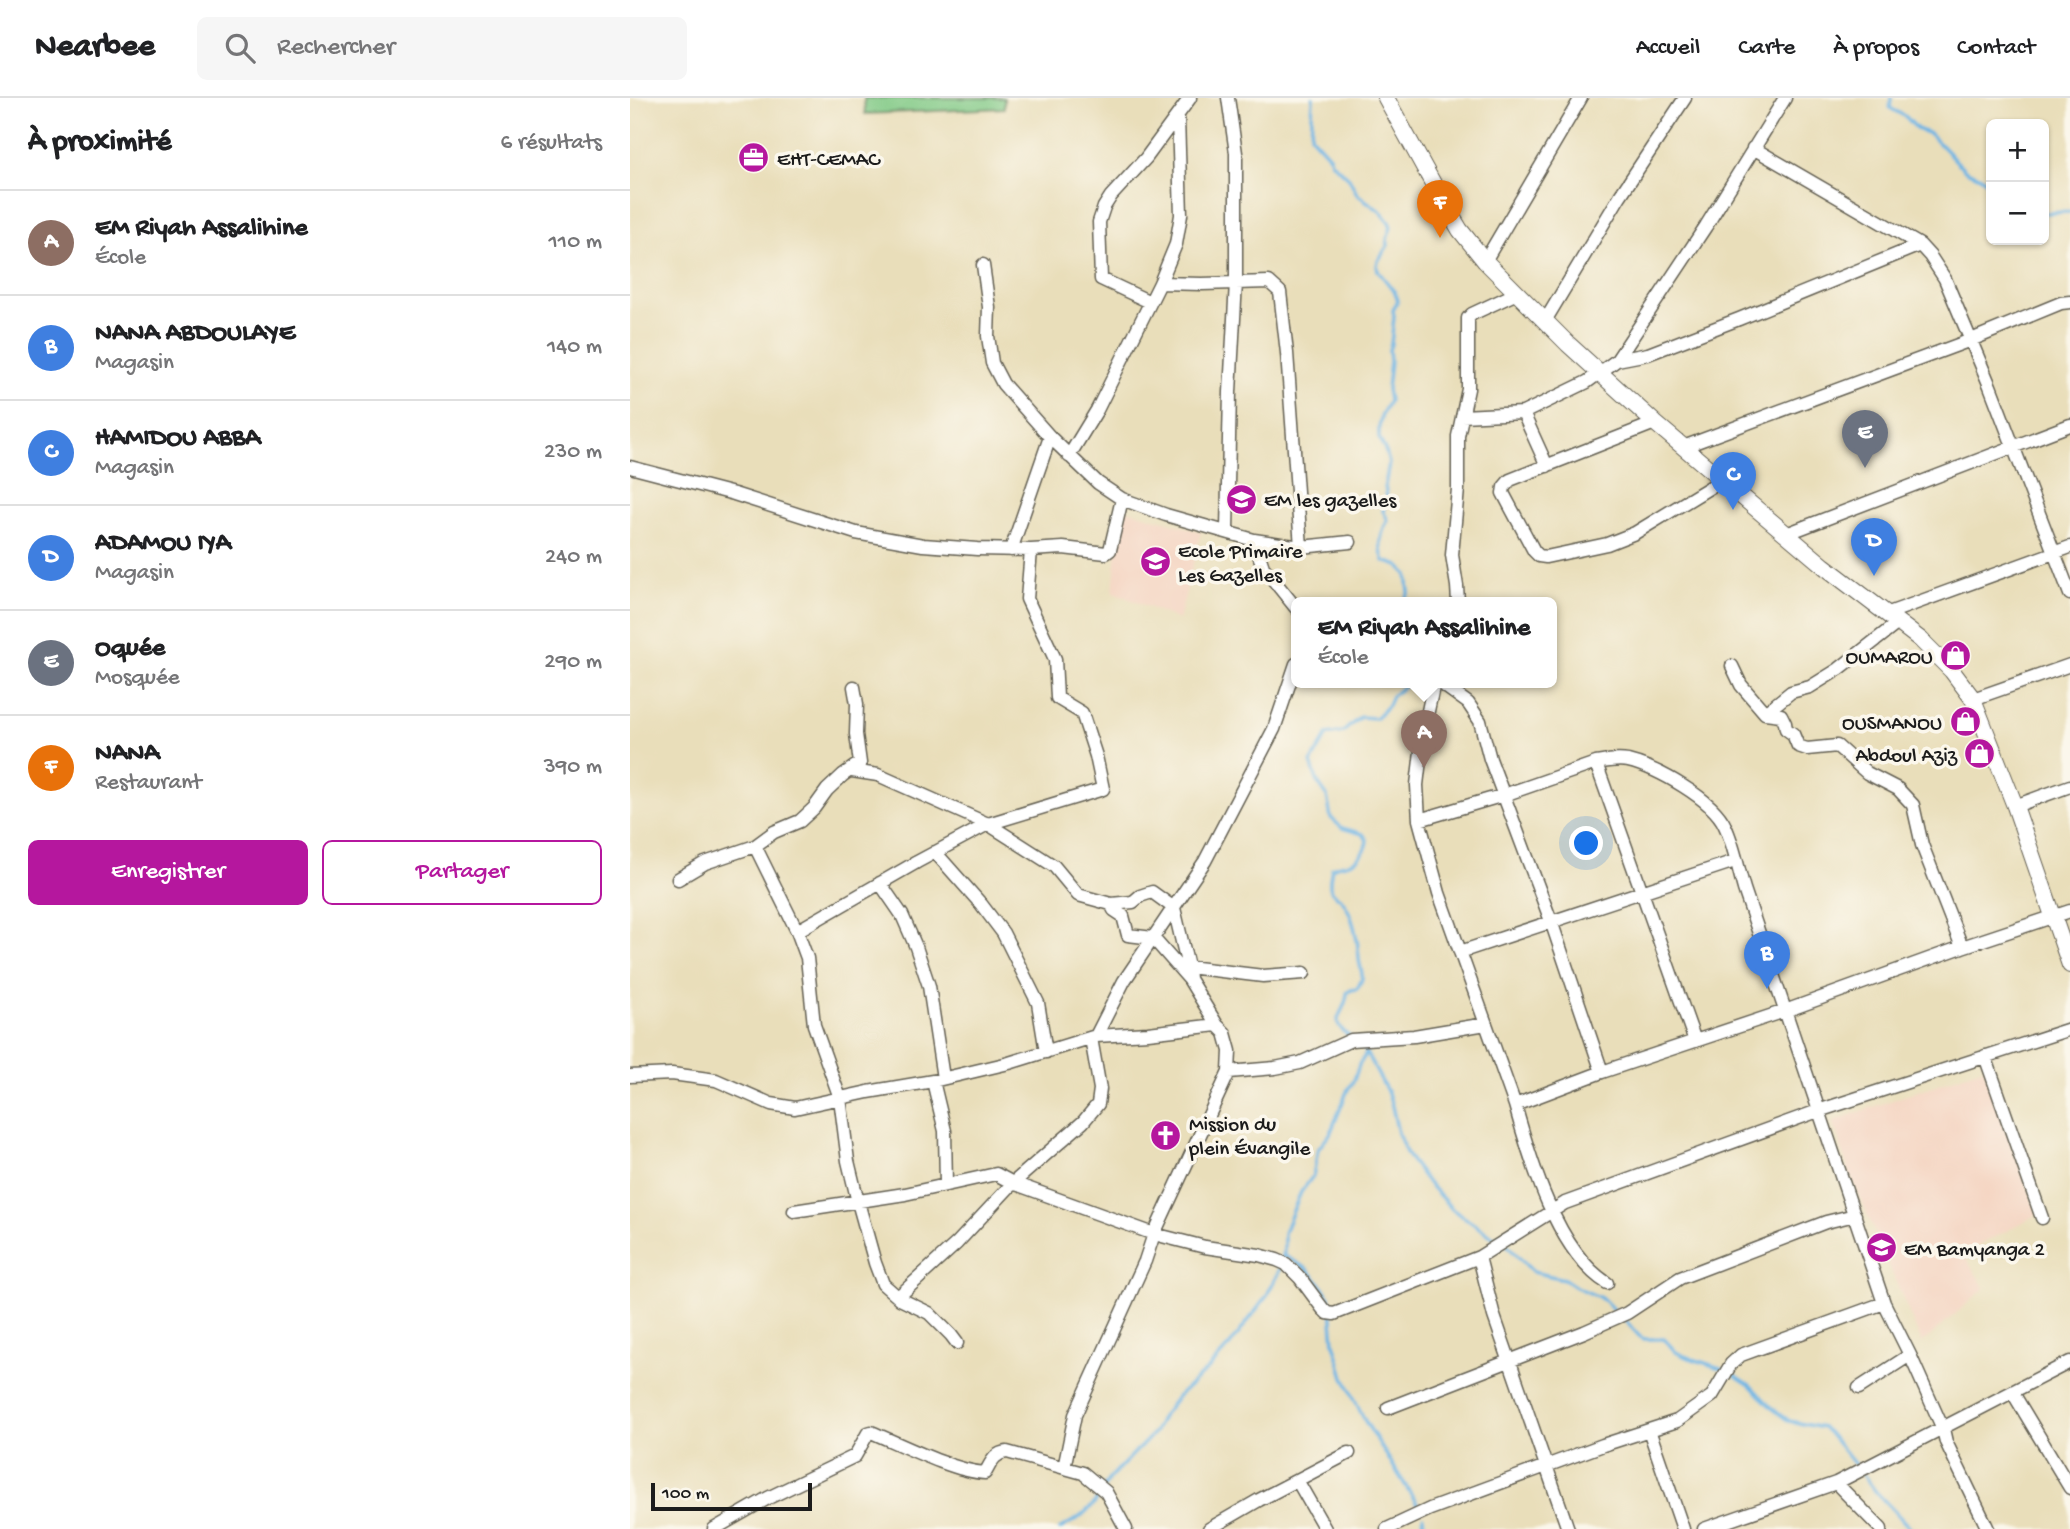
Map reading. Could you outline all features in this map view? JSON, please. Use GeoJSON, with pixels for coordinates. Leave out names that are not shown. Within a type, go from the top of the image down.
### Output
{"type":"FeatureCollection","features":[{"type":"Feature","properties":{"kind":"street"},"geometry":{"type":"LineString","coordinates":[[1150,302],[1101,279],[1099,222],[1111,196],[1146,158],[1178,118],[1190,98]]}},
{"type":"Feature","properties":{"kind":"street"},"geometry":{"type":"LineString","coordinates":[[1227,531],[1236,282],[1236,153],[1228,98]]}},
{"type":"Feature","properties":{"kind":"street"},"geometry":{"type":"LineString","coordinates":[[1386,98],[1447,209],[1485,261],[1655,423],[1824,566],[1921,640],[1952,671],[1973,699],[2015,806],[2070,965]]}},
{"type":"Feature","properties":{"kind":"street"},"geometry":{"type":"LineString","coordinates":[[1485,261],[1581,98]]}},
{"type":"Feature","properties":{"kind":"street"},"geometry":{"type":"LineString","coordinates":[[1545,320],[1620,196],[1685,98]]}},
{"type":"Feature","properties":{"kind":"street"},"geometry":{"type":"LineString","coordinates":[[1462,416],[1524,412],[1587,382],[1617,360],[1706,226],[1785,98]]}},
{"type":"Feature","properties":{"kind":"street"},"geometry":{"type":"LineString","coordinates":[[1069,456],[1097,410],[1160,283],[1176,244],[1181,215],[1178,118]]}},
{"type":"Feature","properties":{"kind":"street"},"geometry":{"type":"LineString","coordinates":[[1754,148],[1920,245],[1930,256],[1945,279],[1971,340],[2070,594]]}},
{"type":"Feature","properties":{"kind":"street"},"geometry":{"type":"LineString","coordinates":[[1617,360],[1648,354],[1920,245]]}},
{"type":"Feature","properties":{"kind":"street"},"geometry":{"type":"LineString","coordinates":[[983,265],[989,307],[988,336],[992,363],[1003,384],[1050,438],[1098,483],[1122,499],[1166,515],[1254,540],[1301,547],[1350,542]]}},
{"type":"Feature","properties":{"kind":"street"},"geometry":{"type":"LineString","coordinates":[[1160,283],[1269,282],[1280,292],[1301,547]]}},
{"type":"Feature","properties":{"kind":"street"},"geometry":{"type":"LineString","coordinates":[[1458,597],[1452,555],[1458,489],[1458,436],[1468,389],[1468,318],[1517,293]]}},
{"type":"Feature","properties":{"kind":"street"},"geometry":{"type":"LineString","coordinates":[[1683,447],[2070,302]]}},
{"type":"Feature","properties":{"kind":"street"},"geometry":{"type":"LineString","coordinates":[[1524,412],[1547,466]]}},
{"type":"Feature","properties":{"kind":"street"},"geometry":{"type":"LineString","coordinates":[[1655,423],[1510,480],[1503,493],[1539,556],[1546,557],[1608,544],[1635,533],[1722,480]]}},
{"type":"Feature","properties":{"kind":"street"},"geometry":{"type":"LineString","coordinates":[[1786,534],[2070,425]]}},
{"type":"Feature","properties":{"kind":"street"},"geometry":{"type":"LineString","coordinates":[[1012,550],[1050,438]]}},
{"type":"Feature","properties":{"kind":"street"},"geometry":{"type":"LineString","coordinates":[[630,467],[734,494],[856,533],[923,545],[1012,550],[1063,548],[1107,553],[1122,499]]}},
{"type":"Feature","properties":{"kind":"street"},"geometry":{"type":"LineString","coordinates":[[1254,540],[1263,567],[1291,602]]}},
{"type":"Feature","properties":{"kind":"street"},"geometry":{"type":"LineString","coordinates":[[1765,713],[1791,692],[1810,687],[1839,668],[1892,618],[2070,547]]}},
{"type":"Feature","properties":{"kind":"street"},"geometry":{"type":"LineString","coordinates":[[797,931],[988,824],[1103,789],[1082,713],[1058,698],[1055,659],[1027,599],[1031,550]]}},
{"type":"Feature","properties":{"kind":"street"},"geometry":{"type":"LineString","coordinates":[[1973,699],[2070,665]]}},
{"type":"Feature","properties":{"kind":"street"},"geometry":{"type":"LineString","coordinates":[[1732,666],[1741,685],[1765,713],[1781,715],[1786,729],[1793,734],[1798,746],[1807,750],[1837,746],[1867,774],[1898,789],[1913,805],[1923,845],[1962,947]]}},
{"type":"Feature","properties":{"kind":"street"},"geometry":{"type":"LineString","coordinates":[[898,1297],[957,1243],[1013,1182],[1083,1122],[1098,1104],[1100,1089],[1093,1037],[1124,981],[1205,861],[1274,729],[1291,679]]}},
{"type":"Feature","properties":{"kind":"street"},"geometry":{"type":"LineString","coordinates":[[678,878],[705,863],[755,846],[774,832],[800,821],[827,790],[860,764],[856,734],[858,704],[854,687]]}},
{"type":"Feature","properties":{"kind":"street"},"geometry":{"type":"LineString","coordinates":[[1435,688],[1423,735],[1417,785],[1419,820],[1439,893],[1550,1211],[1585,1266],[1607,1283]]}},
{"type":"Feature","properties":{"kind":"street"},"geometry":{"type":"LineString","coordinates":[[1446,688],[1468,703],[1480,721],[1490,759],[1551,921],[1602,1072]]}},
{"type":"Feature","properties":{"kind":"street"},"geometry":{"type":"LineString","coordinates":[[1419,820],[1609,760],[1627,761],[1658,773],[1695,795],[1718,814],[1726,827],[1818,1111],[1884,1303],[1989,1529]]}},
{"type":"Feature","properties":{"kind":"street"},"geometry":{"type":"LineString","coordinates":[[1596,763],[1695,1041]]}},
{"type":"Feature","properties":{"kind":"street"},"geometry":{"type":"LineString","coordinates":[[852,771],[890,779],[988,824],[1054,866],[1078,895],[1111,904],[1133,902],[1152,892],[1174,908],[1189,973],[1217,1025],[1225,1033],[1230,1051],[1229,1072],[1154,1234],[1145,1261],[1075,1416],[1064,1468]]}},
{"type":"Feature","properties":{"kind":"street"},"geometry":{"type":"LineString","coordinates":[[2015,806],[2070,786]]}},
{"type":"Feature","properties":{"kind":"street"},"geometry":{"type":"LineString","coordinates":[[755,846],[797,931],[807,958],[814,1025],[840,1098],[848,1161],[883,1284],[898,1297],[929,1313],[957,1343]]}},
{"type":"Feature","properties":{"kind":"street"},"geometry":{"type":"LineString","coordinates":[[935,852],[1003,933],[1038,1003],[1046,1052]]}},
{"type":"Feature","properties":{"kind":"street"},"geometry":{"type":"LineString","coordinates":[[1460,952],[1735,860]]}},
{"type":"Feature","properties":{"kind":"street"},"geometry":{"type":"LineString","coordinates":[[880,883],[902,915],[929,985],[945,1131],[946,1185]]}},
{"type":"Feature","properties":{"kind":"street"},"geometry":{"type":"LineString","coordinates":[[1111,904],[1123,916],[1128,935],[1153,938],[1189,973],[1263,976],[1304,973]]}},
{"type":"Feature","properties":{"kind":"street"},"geometry":{"type":"LineString","coordinates":[[1515,1105],[1602,1072],[1786,1011],[2070,911]]}},
{"type":"Feature","properties":{"kind":"street"},"geometry":{"type":"LineString","coordinates":[[1229,1072],[1300,1063],[1355,1039],[1414,1036],[1486,1024]]}},
{"type":"Feature","properties":{"kind":"street"},"geometry":{"type":"LineString","coordinates":[[630,1076],[672,1074],[716,1080],[771,1104],[795,1108],[938,1079],[1046,1052],[1093,1037],[1217,1025]]}},
{"type":"Feature","properties":{"kind":"street"},"geometry":{"type":"LineString","coordinates":[[794,1211],[858,1202],[996,1174],[1154,1234],[1281,1262],[1300,1278],[1331,1314],[1479,1257],[1565,1203],[1818,1111],[2070,1029]]}},
{"type":"Feature","properties":{"kind":"street"},"geometry":{"type":"LineString","coordinates":[[1984,1056],[2042,1218]]}},
{"type":"Feature","properties":{"kind":"street"},"geometry":{"type":"LineString","coordinates":[[1388,1408],[1612,1319],[1680,1278],[1826,1222],[1855,1215]]}},
{"type":"Feature","properties":{"kind":"street"},"geometry":{"type":"LineString","coordinates":[[1479,1257],[1493,1316],[1568,1529]]}},
{"type":"Feature","properties":{"kind":"street"},"geometry":{"type":"LineString","coordinates":[[1387,1529],[1430,1509],[1677,1421],[1712,1396],[1728,1369],[1741,1355],[1884,1303]]}},
{"type":"Feature","properties":{"kind":"street"},"geometry":{"type":"LineString","coordinates":[[1859,1388],[1910,1355]]}},
{"type":"Feature","properties":{"kind":"street"},"geometry":{"type":"LineString","coordinates":[[1704,1529],[1836,1483],[2070,1362]]}},
{"type":"Feature","properties":{"kind":"street"},"geometry":{"type":"LineString","coordinates":[[2013,1393],[2070,1488]]}},
{"type":"Feature","properties":{"kind":"street"},"geometry":{"type":"LineString","coordinates":[[1649,1430],[1683,1529]]}},
{"type":"Feature","properties":{"kind":"street"},"geometry":{"type":"LineString","coordinates":[[714,1529],[768,1498],[855,1456],[871,1432],[957,1467],[977,1472],[985,1473],[996,1455],[1007,1452],[1083,1474],[1103,1490],[1126,1529]]}},
{"type":"Feature","properties":{"kind":"street"},"geometry":{"type":"LineString","coordinates":[[1209,1529],[1349,1453]]}},
{"type":"Feature","properties":{"kind":"street"},"geometry":{"type":"LineString","coordinates":[[1297,1480],[1325,1529]]}},
{"type":"Feature","properties":{"kind":"street"},"geometry":{"type":"LineString","coordinates":[[1836,1483],[1881,1529]]}},
{"type":"Feature","properties":{"kind":"shaded area","name":"Ecole Primaire Les Gazelles"},"geometry":{"type":"Polygon","coordinates":[[[1121,508],[1201,532],[1179,620],[1113,592],[1121,508]]]}},
{"type":"Feature","properties":{"kind":"shaded area"},"geometry":{"type":"Polygon","coordinates":[[[1984,1068],[2038,1214],[1963,1254],[1985,1288],[1922,1343],[1849,1172],[1833,1121],[1984,1068]]]}},
{"type":"Feature","properties":{"kind":"green space"},"geometry":{"type":"Polygon","coordinates":[[[864,98],[1004,98],[1004,108],[865,114],[864,98]]]}},
{"type":"Feature","properties":{"kind":"waterway"},"geometry":{"type":"LineString","coordinates":[[1313,98],[1311,136],[1330,157],[1331,162],[1349,178],[1357,194],[1381,212],[1391,227],[1388,245],[1377,266],[1398,300],[1393,310],[1389,350],[1389,401],[1379,427],[1379,438],[1389,463],[1385,486],[1387,498],[1383,511],[1388,520],[1381,545],[1384,561],[1399,566],[1407,574],[1409,592],[1406,597]]}},
{"type":"Feature","properties":{"kind":"waterway"},"geometry":{"type":"LineString","coordinates":[[1891,98],[1890,108],[1906,117],[1917,129],[1930,134],[1966,171],[1987,182]]}},
{"type":"Feature","properties":{"kind":"waterway"},"geometry":{"type":"LineString","coordinates":[[2049,213],[2070,212]]}},
{"type":"Feature","properties":{"kind":"waterway"},"geometry":{"type":"LineString","coordinates":[[1350,1037],[1338,1021],[1347,993],[1357,989],[1362,973],[1352,920],[1343,901],[1332,892],[1330,882],[1332,868],[1356,860],[1364,851],[1367,840],[1363,834],[1342,828],[1331,818],[1327,796],[1318,783],[1311,763],[1327,735],[1343,732],[1360,717],[1376,718],[1392,696],[1402,688]]}},
{"type":"Feature","properties":{"kind":"waterway"},"geometry":{"type":"LineString","coordinates":[[1360,1042],[1387,1091],[1407,1155],[1453,1210],[1499,1241]]}},
{"type":"Feature","properties":{"kind":"waterway"},"geometry":{"type":"LineString","coordinates":[[1060,1529],[1080,1517],[1094,1504],[1109,1479],[1154,1433],[1177,1397],[1231,1344],[1266,1297],[1280,1269],[1284,1233],[1301,1192],[1313,1176],[1318,1149],[1330,1134],[1366,1054]]}},
{"type":"Feature","properties":{"kind":"waterway"},"geometry":{"type":"LineString","coordinates":[[1506,1244],[1533,1272],[1564,1279],[1599,1297],[1617,1314]]}},
{"type":"Feature","properties":{"kind":"waterway"},"geometry":{"type":"LineString","coordinates":[[1283,1255],[1306,1268],[1330,1298],[1334,1343],[1344,1377],[1365,1421],[1421,1510]]}},
{"type":"Feature","properties":{"kind":"waterway"},"geometry":{"type":"LineString","coordinates":[[1623,1318],[1642,1339],[1664,1339],[1676,1352],[1723,1369]]}},
{"type":"Feature","properties":{"kind":"waterway"},"geometry":{"type":"LineString","coordinates":[[1730,1372],[1750,1385],[1789,1421],[1823,1428],[1857,1467]]}},
{"type":"Feature","properties":{"kind":"waterway"},"geometry":{"type":"LineString","coordinates":[[1862,1473],[1911,1529]]}},
{"type":"Feature","properties":{"kind":"waterway"},"geometry":{"type":"LineString","coordinates":[[1423,1517],[1425,1529]]}},
{"type":"Feature","properties":{"kind":"place","name":"EHT-CEMAC"},"geometry":{"type":"Point","coordinates":[754,158]}},
{"type":"Feature","properties":{"kind":"place","name":"NANA"},"geometry":{"type":"Point","coordinates":[1440,238]}},
{"type":"Feature","properties":{"kind":"place","name":"Oquée"},"geometry":{"type":"Point","coordinates":[1865,468]}},
{"type":"Feature","properties":{"kind":"place","name":"EM les gazelles"},"geometry":{"type":"Point","coordinates":[1241,499]}},
{"type":"Feature","properties":{"kind":"place","name":"HAMIDOU ABBA"},"geometry":{"type":"Point","coordinates":[1733,510]}},
{"type":"Feature","properties":{"kind":"place","name":"Ecole Primaire Les Gazelles"},"geometry":{"type":"Point","coordinates":[1155,562]}},
{"type":"Feature","properties":{"kind":"place","name":"ADAMOU IYA"},"geometry":{"type":"Point","coordinates":[1874,576]}},
{"type":"Feature","properties":{"kind":"place","name":"OUMAROU"},"geometry":{"type":"Point","coordinates":[1956,656]}},
{"type":"Feature","properties":{"kind":"place","name":"OUSMANOU"},"geometry":{"type":"Point","coordinates":[1965,722]}},
{"type":"Feature","properties":{"kind":"place","name":"Abdoul Aziz"},"geometry":{"type":"Point","coordinates":[1980,754]}},
{"type":"Feature","properties":{"kind":"place","name":"EM Riyah Assalihine"},"geometry":{"type":"Point","coordinates":[1424,768]}},
{"type":"Feature","properties":{"kind":"place","name":"NANA ABDOULAYE"},"geometry":{"type":"Point","coordinates":[1767,989]}},
{"type":"Feature","properties":{"kind":"place","name":"Mission du plein Évangile"},"geometry":{"type":"Point","coordinates":[1166,1135]}},
{"type":"Feature","properties":{"kind":"place","name":"EM Bamyanga 2"},"geometry":{"type":"Point","coordinates":[1881,1248]}}]}
